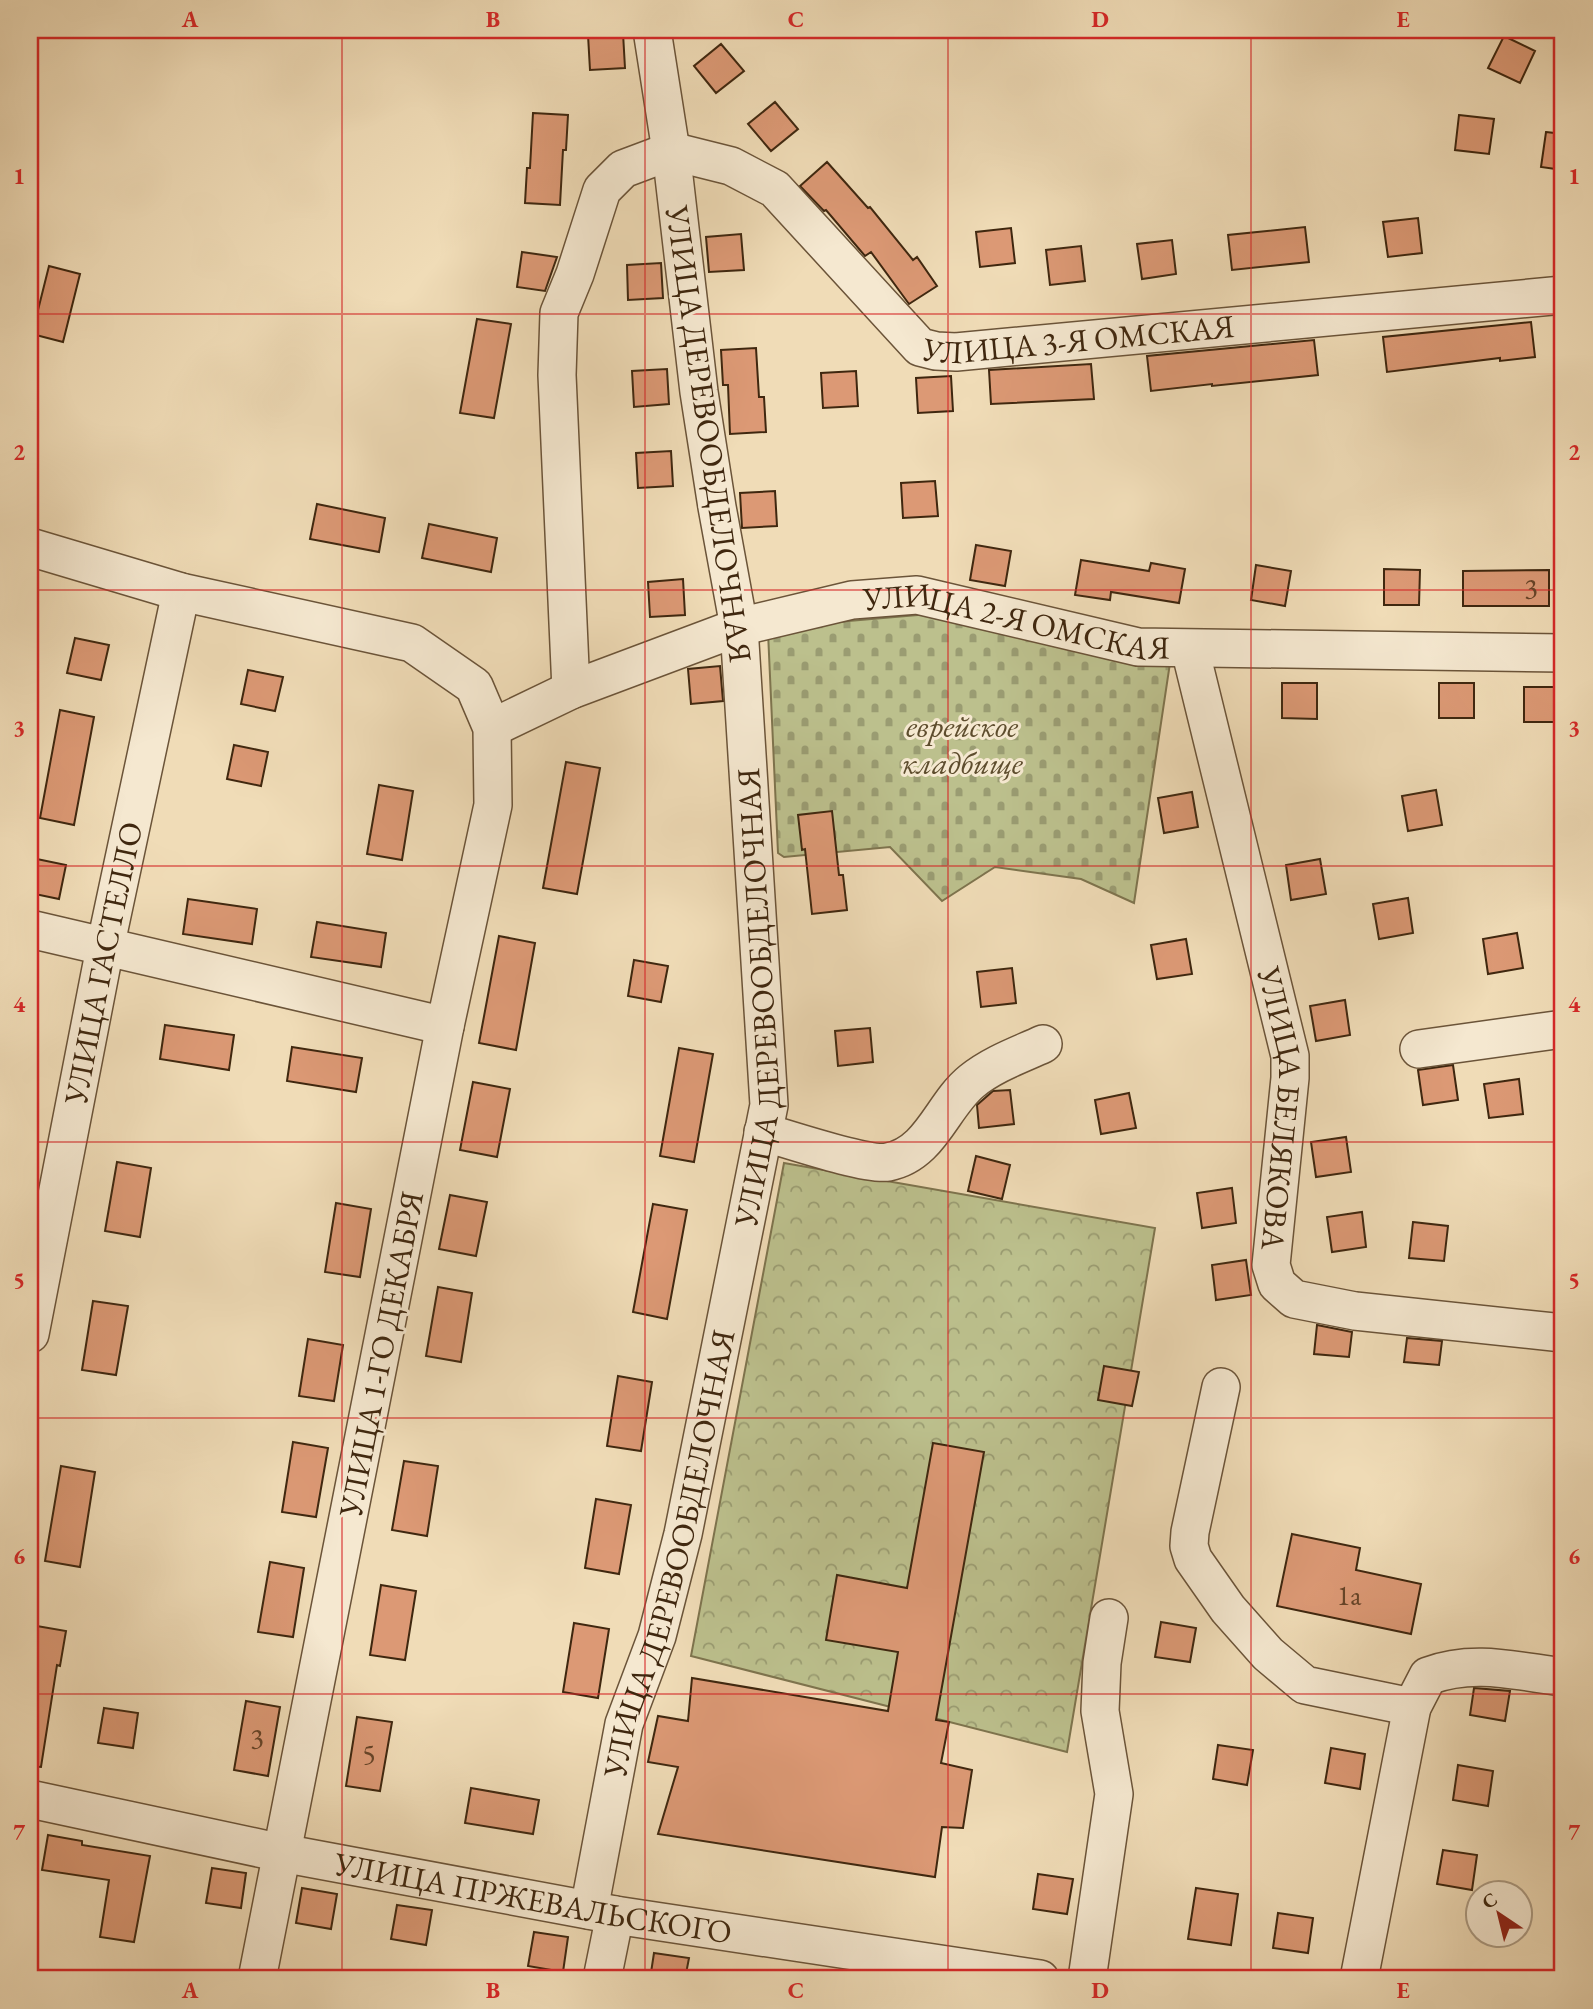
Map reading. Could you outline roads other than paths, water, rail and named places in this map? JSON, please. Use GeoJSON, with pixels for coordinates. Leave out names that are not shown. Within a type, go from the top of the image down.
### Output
{"type":"FeatureCollection","features":[{"type":"Feature","properties":{"kind":"street","name":"УЛИЦА ДЕРЕВООБДЕЛОЧНАЯ"},"geometry":{"type":"LineString","coordinates":[[602,1979],[602,1913],[624,1724],[657,1636],[683,1534],[769,1105],[739,627],[716,507],[699,391],[671,150],[652,30]]}},
{"type":"Feature","properties":{"kind":"street","name":"УЛИЦА 3-Я ОМСКАЯ"},"geometry":{"type":"LineString","coordinates":[[671,150],[731,166],[775,189],[920,347],[936,351],[956,352],[1563,295]]}},
{"type":"Feature","properties":{"kind":"street"},"geometry":{"type":"LineString","coordinates":[[571,690],[558,402],[559,313],[575,274],[602,190],[623,169],[671,150]]}},
{"type":"Feature","properties":{"kind":"street"},"geometry":{"type":"LineString","coordinates":[[30,547],[181,592],[412,643],[474,686],[492,728]]}},
{"type":"Feature","properties":{"kind":"street","name":"УЛИЦА ГАСТЕЛЛО"},"geometry":{"type":"LineString","coordinates":[[30,1334],[105,948],[181,592]]}},
{"type":"Feature","properties":{"kind":"street","name":"УЛИЦА 2-Я ОМСКАЯ"},"geometry":{"type":"LineString","coordinates":[[492,728],[571,690],[739,627],[852,600],[917,596],[1138,647],[1563,653]]}},
{"type":"Feature","properties":{"kind":"street","name":"УЛИЦА БЕЛЯКОВА"},"geometry":{"type":"LineString","coordinates":[[1191,649],[1290,1056],[1271,1265],[1277,1284],[1294,1298],[1355,1311],[1563,1333]]}},
{"type":"Feature","properties":{"kind":"street","name":"УЛИЦА 1-ГО ДЕКАБРЯ"},"geometry":{"type":"LineString","coordinates":[[257,1979],[445,1026],[493,805],[492,728]]}},
{"type":"Feature","properties":{"kind":"street"},"geometry":{"type":"LineString","coordinates":[[30,929],[445,1026]]}},
{"type":"Feature","properties":{"kind":"street"},"geometry":{"type":"LineString","coordinates":[[1419,1049],[1563,1029]]}},
{"type":"Feature","properties":{"kind":"street"},"geometry":{"type":"LineString","coordinates":[[763,1132],[855,1157],[886,1162],[915,1149],[970,1083],[996,1065],[1043,1044]]}},
{"type":"Feature","properties":{"kind":"street"},"geometry":{"type":"LineString","coordinates":[[1221,1387],[1190,1532],[1189,1546],[1193,1559],[1228,1608],[1268,1654],[1305,1685],[1412,1707]]}},
{"type":"Feature","properties":{"kind":"street"},"geometry":{"type":"LineString","coordinates":[[1087,1979],[1114,1794],[1100,1711],[1102,1663],[1109,1618]]}},
{"type":"Feature","properties":{"kind":"street"},"geometry":{"type":"LineString","coordinates":[[1359,1979],[1412,1707],[1428,1676],[1449,1668],[1480,1666],[1563,1677]]}},
{"type":"Feature","properties":{"kind":"street","name":"УЛИЦА ПРЖЕВАЛЬСКОГО"},"geometry":{"type":"LineString","coordinates":[[30,1800],[282,1853],[602,1913],[1040,1979]]}},
{"type":"Feature","properties":{"kind":"park label","name":"еврейское кладбище"},"geometry":{"type":"Point","coordinates":[962,744]}}]}
